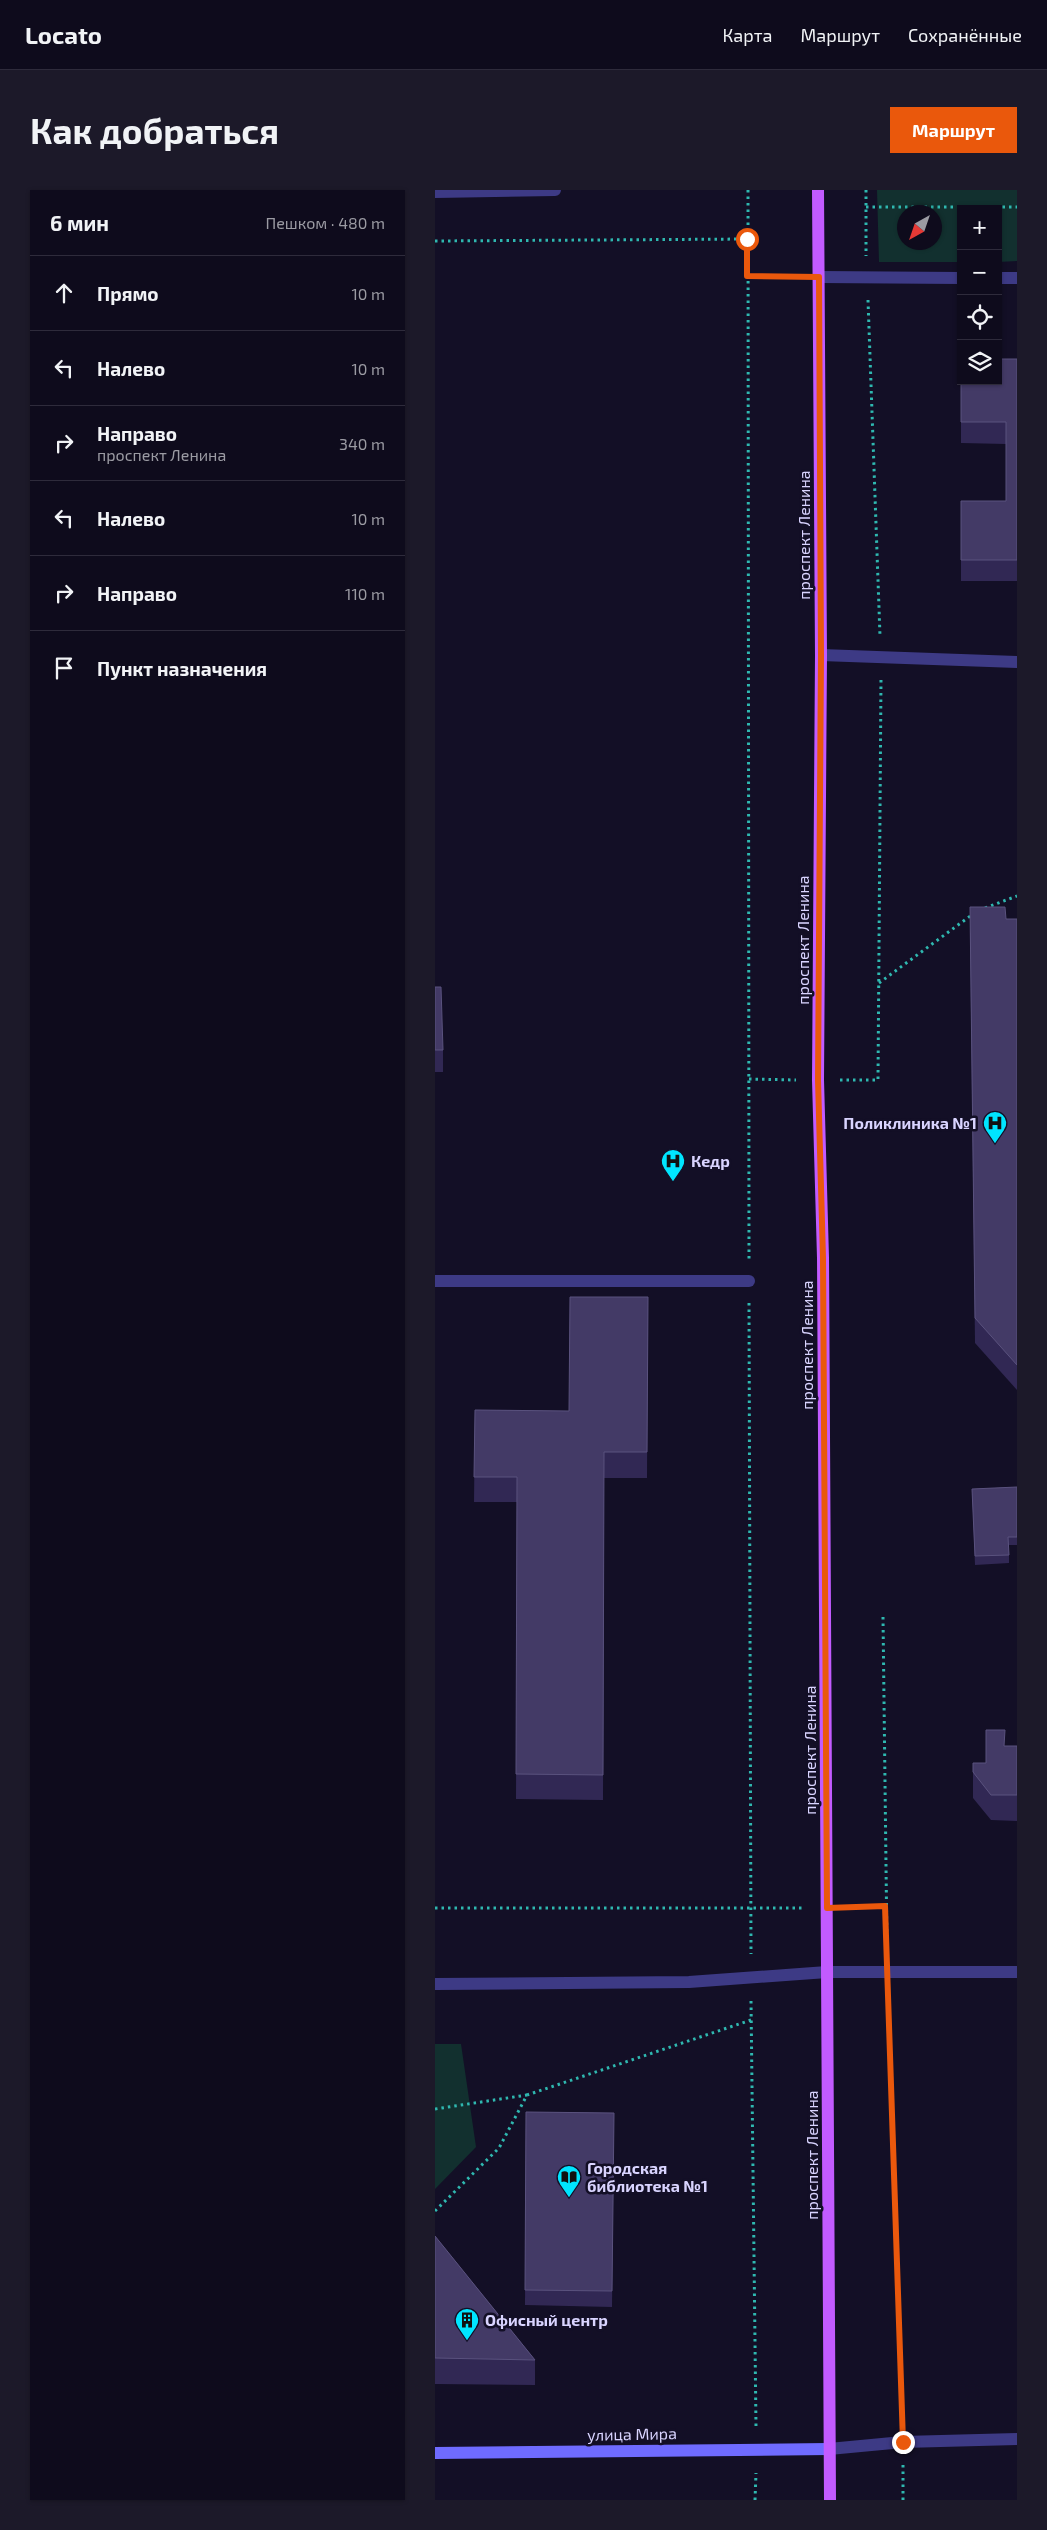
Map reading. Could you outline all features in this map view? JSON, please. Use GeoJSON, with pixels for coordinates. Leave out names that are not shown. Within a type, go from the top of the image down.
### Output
{"type":"FeatureCollection","features":[{"type":"Feature","properties":{"kind":"main road","name":"проспект Ленина"},"geometry":{"type":"LineString","coordinates":[[818,190],[821,655],[818,1080],[823,1268],[830,2500]]}},
{"type":"Feature","properties":{"kind":"main road","name":"улица Мира"},"geometry":{"type":"LineString","coordinates":[[435,2453],[829,2449]]}},
{"type":"Feature","properties":{"kind":"street"},"geometry":{"type":"LineString","coordinates":[[435,192],[555,190]]}},
{"type":"Feature","properties":{"kind":"street"},"geometry":{"type":"LineString","coordinates":[[819,277],[957,278]]}},
{"type":"Feature","properties":{"kind":"street"},"geometry":{"type":"LineString","coordinates":[[1002,278],[1017,278]]}},
{"type":"Feature","properties":{"kind":"street"},"geometry":{"type":"LineString","coordinates":[[821,655],[1017,662]]}},
{"type":"Feature","properties":{"kind":"street"},"geometry":{"type":"LineString","coordinates":[[435,1281],[749,1281]]}},
{"type":"Feature","properties":{"kind":"street"},"geometry":{"type":"LineString","coordinates":[[435,1984],[689,1982],[827,1972],[1017,1972]]}},
{"type":"Feature","properties":{"kind":"street"},"geometry":{"type":"LineString","coordinates":[[829,2449],[903,2442],[1017,2440]]}},
{"type":"Feature","properties":{"kind":"path"},"geometry":{"type":"LineString","coordinates":[[748,190],[751,2020],[757,2449],[755,2500]]}},
{"type":"Feature","properties":{"kind":"path"},"geometry":{"type":"LineString","coordinates":[[866,207],[1017,207]]}},
{"type":"Feature","properties":{"kind":"path"},"geometry":{"type":"LineString","coordinates":[[435,242],[747,239]]}},
{"type":"Feature","properties":{"kind":"path"},"geometry":{"type":"LineString","coordinates":[[747,276],[819,277]]}},
{"type":"Feature","properties":{"kind":"path"},"geometry":{"type":"LineString","coordinates":[[879,984],[977,911],[1017,896]]}},
{"type":"Feature","properties":{"kind":"path"},"geometry":{"type":"LineString","coordinates":[[883,1617],[885,1906],[903,2442],[903,2500]]}},
{"type":"Feature","properties":{"kind":"path"},"geometry":{"type":"LineString","coordinates":[[435,1908],[751,1910],[885,1906]]}},
{"type":"Feature","properties":{"kind":"path"},"geometry":{"type":"LineString","coordinates":[[435,2109],[527,2095],[751,2020]]}},
{"type":"Feature","properties":{"kind":"path"},"geometry":{"type":"LineString","coordinates":[[435,2211],[499,2148],[527,2095]]}},
{"type":"Feature","properties":{"kind":"green space"},"geometry":{"type":"Polygon","coordinates":[[[877,190],[1017,190],[1017,261],[1002,262],[1002,205],[957,205],[957,262],[879,262],[877,190]]]}},
{"type":"Feature","properties":{"kind":"green space"},"geometry":{"type":"Polygon","coordinates":[[[435,2044],[461,2044],[476,2147],[435,2189],[435,2044]]]}},
{"type":"Feature","properties":{"kind":"building"},"geometry":{"type":"Polygon","coordinates":[[[1002,359],[1017,359],[1017,560],[961,560],[961,501],[1006,501],[1006,422],[961,422],[961,385],[1002,385],[1002,359]]]}},
{"type":"Feature","properties":{"kind":"building","name":"Поликлиника №1"},"geometry":{"type":"Polygon","coordinates":[[[970,907],[1005,907],[1006,919],[1017,919],[1017,1365],[975,1318],[970,907]]]}},
{"type":"Feature","properties":{"kind":"building"},"geometry":{"type":"Polygon","coordinates":[[[435,987],[441,987],[443,1050],[435,1050],[435,987]]]}},
{"type":"Feature","properties":{"kind":"building"},"geometry":{"type":"Polygon","coordinates":[[[570,1297],[648,1297],[647,1452],[604,1452],[603,1775],[516,1774],[517,1477],[474,1477],[475,1410],[569,1411],[570,1297]]]}},
{"type":"Feature","properties":{"kind":"building"},"geometry":{"type":"Polygon","coordinates":[[[1017,1487],[1017,1537],[1008,1537],[1009,1555],[975,1556],[972,1489],[1017,1487]]]}},
{"type":"Feature","properties":{"kind":"building"},"geometry":{"type":"Polygon","coordinates":[[[986,1730],[1005,1730],[1004,1746],[1017,1746],[1017,1795],[991,1795],[973,1772],[973,1763],[986,1763],[986,1730]]]}},
{"type":"Feature","properties":{"kind":"building","name":"Городская библиотека №1"},"geometry":{"type":"Polygon","coordinates":[[[526,2112],[614,2113],[612,2291],[525,2290],[526,2112]]]}},
{"type":"Feature","properties":{"kind":"building","name":"Офисный центр"},"geometry":{"type":"Polygon","coordinates":[[[435,2236],[535,2360],[435,2358],[435,2236]]]}},
{"type":"Feature","properties":{"kind":"place","name":"Поликлиника №1"},"geometry":{"type":"Point","coordinates":[995,1144]}},
{"type":"Feature","properties":{"kind":"place","name":"Кедр"},"geometry":{"type":"Point","coordinates":[673,1182]}},
{"type":"Feature","properties":{"kind":"place","name":"Городская библиотека №1"},"geometry":{"type":"Point","coordinates":[569,2198]}},
{"type":"Feature","properties":{"kind":"place","name":"Офисный центр"},"geometry":{"type":"Point","coordinates":[467,2341]}},
{"type":"Feature","properties":{"kind":"route"},"geometry":{"type":"LineString","coordinates":[[747,239],[747,276],[819,277],[821,655],[818,1080],[823,1258],[827,1908],[885,1906],[903,2442]]}}]}
